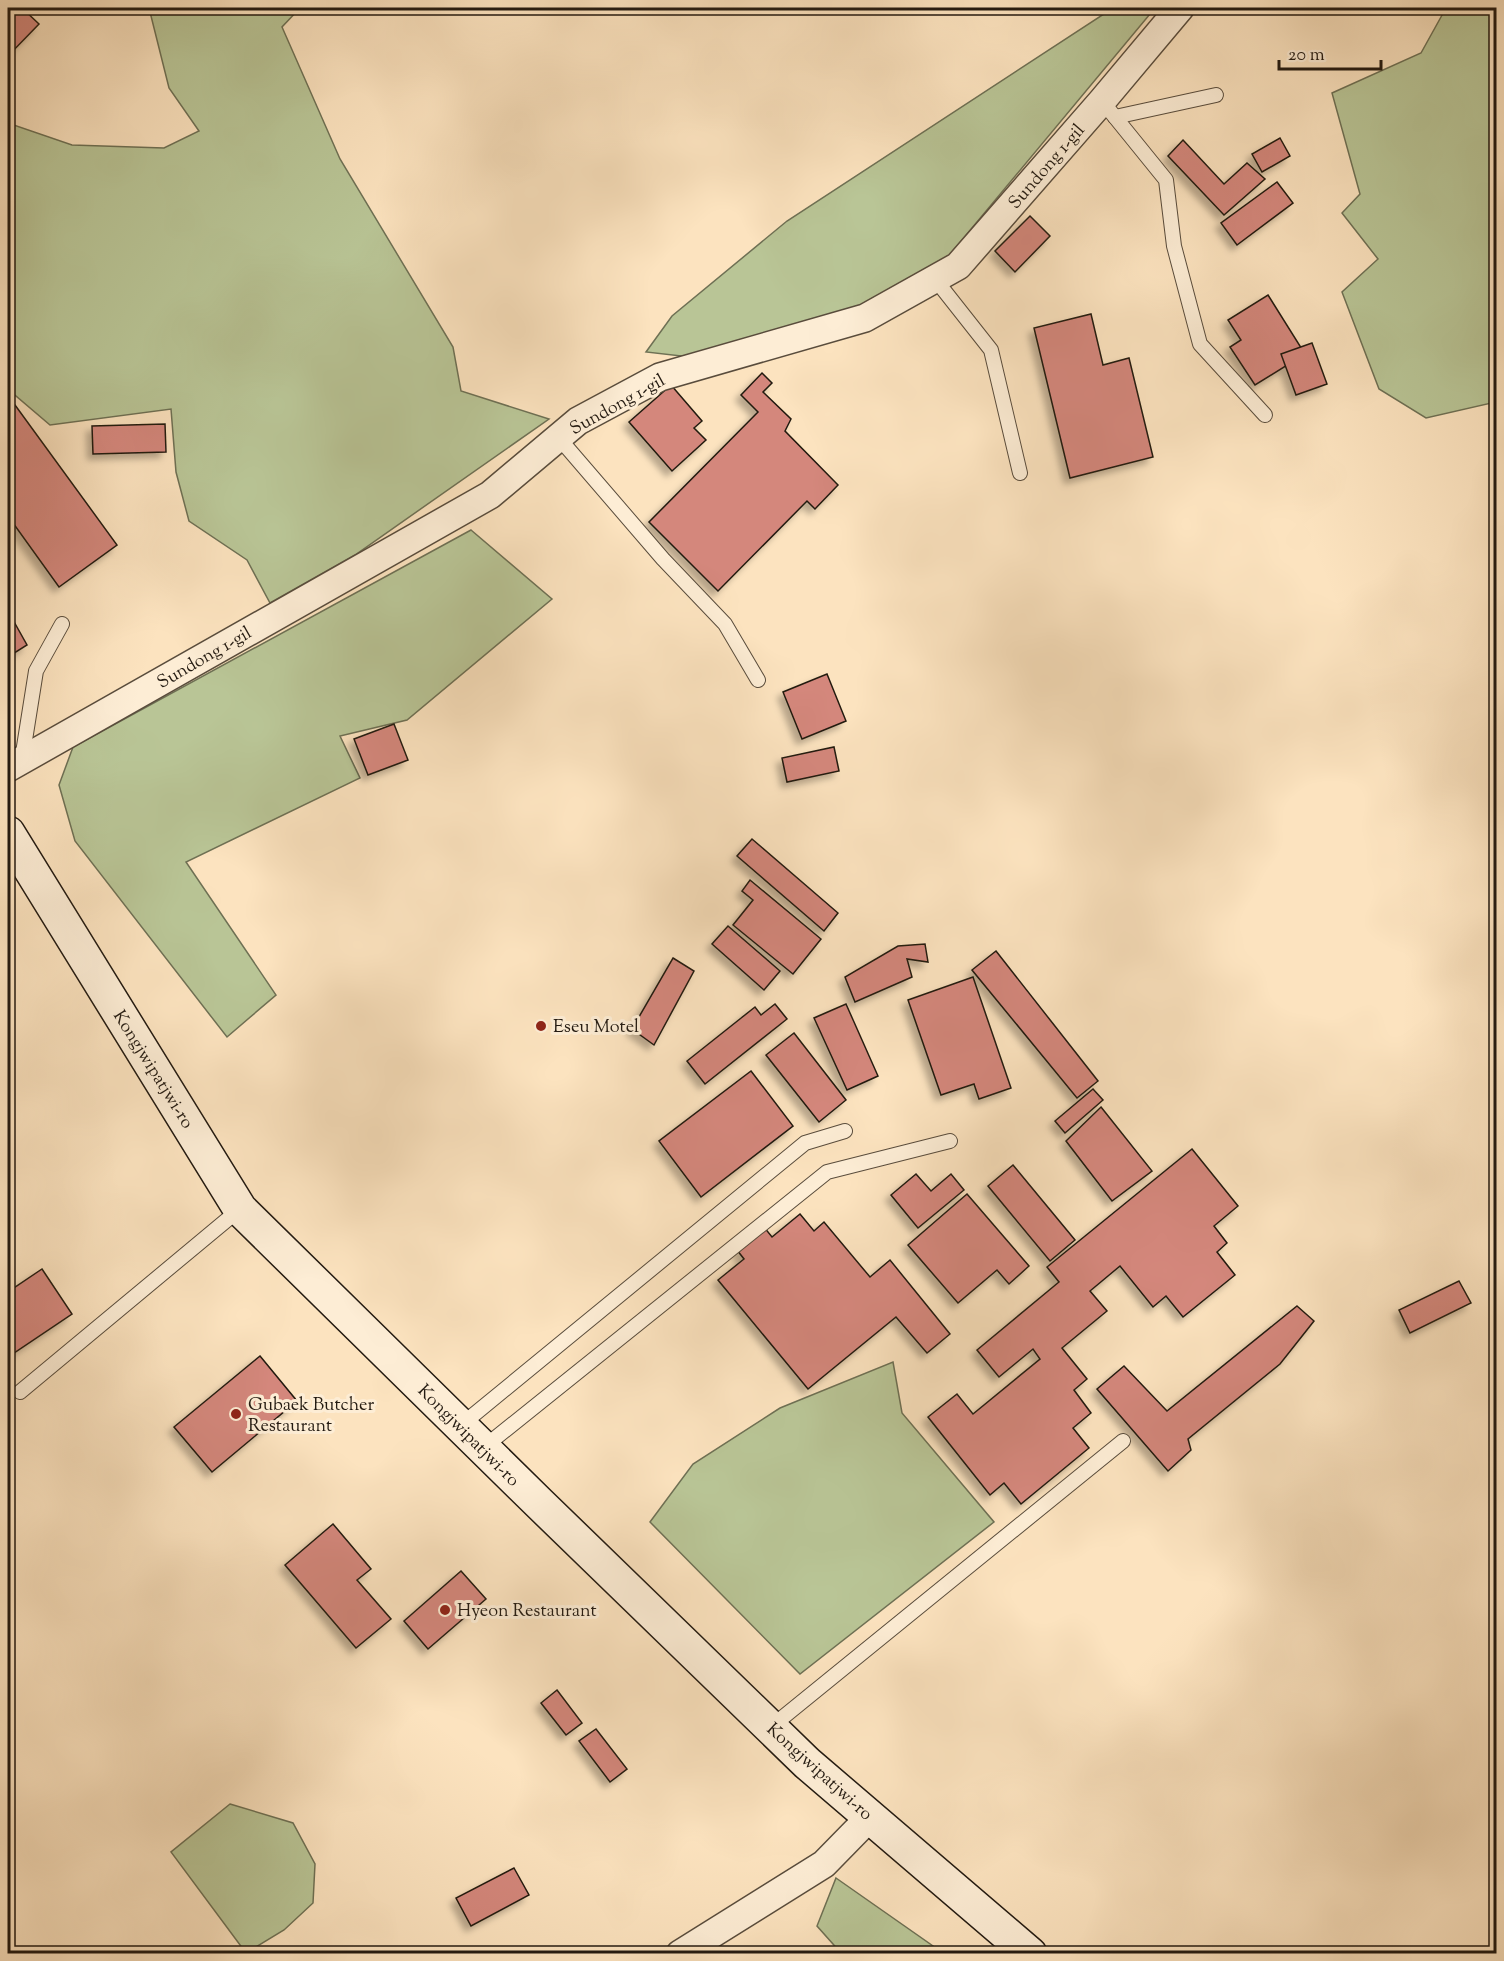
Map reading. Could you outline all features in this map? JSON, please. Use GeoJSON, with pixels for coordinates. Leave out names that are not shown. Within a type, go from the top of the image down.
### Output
{"type":"FeatureCollection","features":[{"type":"Feature","properties":{"kind":"main road","name":"Kongjwipatjwi-ro"},"geometry":{"type":"LineString","coordinates":[[8,833],[240,1209],[807,1763],[1030,1953]]}},
{"type":"Feature","properties":{"kind":"street","name":"Sundong 1-gil"},"geometry":{"type":"LineString","coordinates":[[15,764],[490,495],[578,421],[660,377],[865,318],[958,266],[1109,109],[1180,8]]}},
{"type":"Feature","properties":{"kind":"street"},"geometry":{"type":"LineString","coordinates":[[680,1953],[824,1864],[870,1816]]}},
{"type":"Feature","properties":{"kind":"lane"},"geometry":{"type":"LineString","coordinates":[[1109,109],[1216,95]]}},
{"type":"Feature","properties":{"kind":"lane"},"geometry":{"type":"LineString","coordinates":[[1109,109],[1166,180],[1174,246],[1200,344],[1265,416]]}},
{"type":"Feature","properties":{"kind":"lane"},"geometry":{"type":"LineString","coordinates":[[935,279],[991,350],[1020,473]]}},
{"type":"Feature","properties":{"kind":"lane"},"geometry":{"type":"LineString","coordinates":[[558,437],[663,559],[725,624],[758,680]]}},
{"type":"Feature","properties":{"kind":"lane"},"geometry":{"type":"LineString","coordinates":[[15,764],[36,671],[62,624]]}},
{"type":"Feature","properties":{"kind":"lane"},"geometry":{"type":"LineString","coordinates":[[472,1437],[805,1143],[845,1131]]}},
{"type":"Feature","properties":{"kind":"lane"},"geometry":{"type":"LineString","coordinates":[[472,1437],[827,1172],[950,1141]]}},
{"type":"Feature","properties":{"kind":"lane"},"geometry":{"type":"LineString","coordinates":[[20,1392],[240,1209]]}},
{"type":"Feature","properties":{"kind":"lane"},"geometry":{"type":"LineString","coordinates":[[771,1727],[1123,1441]]}},
{"type":"Feature","properties":{"kind":"green space"},"geometry":{"type":"Polygon","coordinates":[[[149,8],[300,8],[282,27],[340,159],[453,347],[461,391],[549,419],[355,555],[270,603],[247,560],[189,521],[176,472],[171,409],[50,425],[10,391],[8,392],[8,123],[72,145],[164,148],[199,131],[169,88],[149,8]]]}},
{"type":"Feature","properties":{"kind":"green space"},"geometry":{"type":"Polygon","coordinates":[[[1113,8],[1155,8],[947,258],[860,310],[690,357],[646,352],[672,316],[787,221],[1113,8]]]}},
{"type":"Feature","properties":{"kind":"green space"},"geometry":{"type":"Polygon","coordinates":[[[1446,8],[1496,8],[1496,402],[1426,418],[1379,389],[1342,292],[1378,259],[1342,213],[1360,194],[1332,93],[1421,53],[1446,8]]]}},
{"type":"Feature","properties":{"kind":"green space"},"geometry":{"type":"Polygon","coordinates":[[[471,530],[552,599],[407,720],[340,736],[360,778],[186,862],[276,995],[227,1037],[75,841],[59,785],[73,747],[471,530]]]}},
{"type":"Feature","properties":{"kind":"green space"},"geometry":{"type":"Polygon","coordinates":[[[893,1362],[902,1413],[994,1522],[800,1674],[650,1522],[693,1464],[780,1408],[893,1362]]]}},
{"type":"Feature","properties":{"kind":"green space"},"geometry":{"type":"Polygon","coordinates":[[[230,1804],[293,1823],[315,1864],[313,1903],[284,1930],[246,1953],[171,1852],[230,1804]]]}},
{"type":"Feature","properties":{"kind":"green space"},"geometry":{"type":"Polygon","coordinates":[[[836,1878],[943,1953],[841,1953],[817,1926],[836,1878]]]}},
{"type":"Feature","properties":{"kind":"building"},"geometry":{"type":"Polygon","coordinates":[[[8,8],[22,8],[39,24],[8,56],[8,8]]]}},
{"type":"Feature","properties":{"kind":"building"},"geometry":{"type":"Polygon","coordinates":[[[1280,138],[1290,156],[1262,172],[1252,154],[1280,138]]]}},
{"type":"Feature","properties":{"kind":"building"},"geometry":{"type":"Polygon","coordinates":[[[1183,140],[1224,184],[1247,163],[1265,179],[1224,215],[1168,156],[1183,140]]]}},
{"type":"Feature","properties":{"kind":"building"},"geometry":{"type":"Polygon","coordinates":[[[1277,182],[1293,203],[1237,245],[1221,223],[1277,182]]]}},
{"type":"Feature","properties":{"kind":"building"},"geometry":{"type":"Polygon","coordinates":[[[1030,216],[1050,236],[1015,272],[995,251],[1030,216]]]}},
{"type":"Feature","properties":{"kind":"building"},"geometry":{"type":"Polygon","coordinates":[[[1268,295],[1305,354],[1255,385],[1230,347],[1241,340],[1228,320],[1268,295]]]}},
{"type":"Feature","properties":{"kind":"building"},"geometry":{"type":"Polygon","coordinates":[[[1091,314],[1103,365],[1129,358],[1153,457],[1070,478],[1034,328],[1091,314]]]}},
{"type":"Feature","properties":{"kind":"building"},"geometry":{"type":"Polygon","coordinates":[[[1312,343],[1327,384],[1296,395],[1281,354],[1312,343]]]}},
{"type":"Feature","properties":{"kind":"building"},"geometry":{"type":"Polygon","coordinates":[[[762,373],[772,383],[763,392],[791,419],[785,431],[838,485],[815,509],[807,501],[718,591],[649,522],[758,412],[741,395],[762,373]]]}},
{"type":"Feature","properties":{"kind":"building"},"geometry":{"type":"Polygon","coordinates":[[[671,385],[702,421],[694,428],[706,440],[672,471],[629,422],[671,385]]]}},
{"type":"Feature","properties":{"kind":"building"},"geometry":{"type":"Polygon","coordinates":[[[15,405],[117,545],[59,587],[8,516],[8,410],[15,405]]]}},
{"type":"Feature","properties":{"kind":"building"},"geometry":{"type":"Polygon","coordinates":[[[165,424],[166,452],[93,454],[92,426],[165,424]]]}},
{"type":"Feature","properties":{"kind":"building"},"geometry":{"type":"Polygon","coordinates":[[[8,611],[27,645],[8,657],[8,611]]]}},
{"type":"Feature","properties":{"kind":"building"},"geometry":{"type":"Polygon","coordinates":[[[827,674],[846,721],[802,739],[783,692],[827,674]]]}},
{"type":"Feature","properties":{"kind":"building"},"geometry":{"type":"Polygon","coordinates":[[[394,724],[408,760],[368,775],[354,739],[394,724]]]}},
{"type":"Feature","properties":{"kind":"building"},"geometry":{"type":"Polygon","coordinates":[[[834,747],[839,771],[787,782],[782,758],[834,747]]]}},
{"type":"Feature","properties":{"kind":"building"},"geometry":{"type":"Polygon","coordinates":[[[752,839],[838,913],[824,931],[737,856],[752,839]]]}},
{"type":"Feature","properties":{"kind":"building"},"geometry":{"type":"Polygon","coordinates":[[[750,880],[821,939],[793,974],[733,925],[753,900],[742,891],[750,880]]]}},
{"type":"Feature","properties":{"kind":"building"},"geometry":{"type":"Polygon","coordinates":[[[728,926],[780,971],[764,990],[712,944],[728,926]]]}},
{"type":"Feature","properties":{"kind":"building"},"geometry":{"type":"Polygon","coordinates":[[[925,944],[928,962],[907,959],[912,977],[855,1002],[845,977],[898,946],[925,944]]]}},
{"type":"Feature","properties":{"kind":"building"},"geometry":{"type":"Polygon","coordinates":[[[996,951],[1098,1081],[1077,1098],[972,970],[996,951]]]}},
{"type":"Feature","properties":{"kind":"building"},"geometry":{"type":"Polygon","coordinates":[[[673,958],[694,971],[654,1045],[632,1029],[673,958]]]}},
{"type":"Feature","properties":{"kind":"building"},"geometry":{"type":"Polygon","coordinates":[[[973,977],[1011,1088],[979,1099],[974,1084],[941,1095],[908,1000],[973,977]]]}},
{"type":"Feature","properties":{"kind":"building"},"geometry":{"type":"Polygon","coordinates":[[[775,1004],[787,1019],[705,1084],[687,1061],[755,1007],[761,1015],[775,1004]]]}},
{"type":"Feature","properties":{"kind":"building"},"geometry":{"type":"Polygon","coordinates":[[[846,1004],[878,1076],[847,1090],[814,1018],[846,1004]]]}},
{"type":"Feature","properties":{"kind":"building"},"geometry":{"type":"Polygon","coordinates":[[[794,1033],[846,1100],[819,1122],[766,1055],[794,1033]]]}},
{"type":"Feature","properties":{"kind":"building"},"geometry":{"type":"Polygon","coordinates":[[[751,1071],[793,1126],[701,1197],[659,1141],[751,1071]]]}},
{"type":"Feature","properties":{"kind":"building"},"geometry":{"type":"Polygon","coordinates":[[[1093,1089],[1103,1100],[1065,1133],[1055,1121],[1093,1089]]]}},
{"type":"Feature","properties":{"kind":"building"},"geometry":{"type":"Polygon","coordinates":[[[1101,1107],[1152,1171],[1112,1201],[1066,1141],[1101,1107]]]}},
{"type":"Feature","properties":{"kind":"building"},"geometry":{"type":"Polygon","coordinates":[[[1192,1149],[1238,1206],[1214,1226],[1227,1243],[1217,1252],[1235,1275],[1183,1317],[1166,1296],[1153,1307],[1120,1266],[1090,1291],[1107,1311],[1062,1348],[1087,1379],[1074,1390],[1091,1413],[1073,1428],[1089,1448],[1021,1504],[1004,1483],[990,1495],[928,1417],[957,1394],[973,1414],[1040,1359],[1033,1349],[999,1377],[977,1350],[1059,1282],[1047,1267],[1192,1149]]]}},
{"type":"Feature","properties":{"kind":"building"},"geometry":{"type":"Polygon","coordinates":[[[1013,1165],[1075,1240],[1050,1261],[988,1186],[1013,1165]]]}},
{"type":"Feature","properties":{"kind":"building"},"geometry":{"type":"Polygon","coordinates":[[[916,1174],[931,1191],[951,1174],[964,1190],[918,1228],[891,1195],[916,1174]]]}},
{"type":"Feature","properties":{"kind":"building"},"geometry":{"type":"Polygon","coordinates":[[[967,1194],[1029,1266],[1009,1284],[997,1270],[958,1303],[908,1245],[967,1194]]]}},
{"type":"Feature","properties":{"kind":"building"},"geometry":{"type":"Polygon","coordinates":[[[800,1214],[814,1231],[824,1222],[870,1277],[890,1260],[950,1334],[927,1353],[896,1317],[808,1389],[718,1280],[744,1259],[737,1250],[764,1227],[772,1237],[800,1214]]]}},
{"type":"Feature","properties":{"kind":"building"},"geometry":{"type":"Polygon","coordinates":[[[42,1269],[72,1314],[8,1357],[8,1292],[42,1269]]]}},
{"type":"Feature","properties":{"kind":"building"},"geometry":{"type":"Polygon","coordinates":[[[1459,1281],[1471,1303],[1410,1333],[1399,1310],[1459,1281]]]}},
{"type":"Feature","properties":{"kind":"building"},"geometry":{"type":"Polygon","coordinates":[[[1297,1306],[1314,1321],[1280,1364],[1188,1439],[1191,1450],[1168,1471],[1097,1389],[1124,1366],[1167,1411],[1297,1306]]]}},
{"type":"Feature","properties":{"kind":"building"},"geometry":{"type":"Polygon","coordinates":[[[260,1356],[297,1401],[212,1472],[174,1427],[260,1356]]]}},
{"type":"Feature","properties":{"kind":"building"},"geometry":{"type":"Polygon","coordinates":[[[333,1524],[371,1569],[357,1580],[391,1619],[356,1648],[285,1565],[333,1524]]]}},
{"type":"Feature","properties":{"kind":"building"},"geometry":{"type":"Polygon","coordinates":[[[461,1571],[486,1599],[428,1649],[404,1621],[461,1571]]]}},
{"type":"Feature","properties":{"kind":"building"},"geometry":{"type":"Polygon","coordinates":[[[557,1690],[582,1723],[566,1735],[541,1703],[557,1690]]]}},
{"type":"Feature","properties":{"kind":"building"},"geometry":{"type":"Polygon","coordinates":[[[596,1729],[627,1769],[610,1782],[579,1741],[596,1729]]]}},
{"type":"Feature","properties":{"kind":"building"},"geometry":{"type":"Polygon","coordinates":[[[514,1868],[529,1895],[471,1926],[456,1898],[514,1868]]]}},
{"type":"Feature","properties":{"kind":"place","name":"Eseu Motel"},"geometry":{"type":"Point","coordinates":[541,1026]}},
{"type":"Feature","properties":{"kind":"place","name":"Gubaek Butcher Restaurant"},"geometry":{"type":"Point","coordinates":[236,1414]}},
{"type":"Feature","properties":{"kind":"place","name":"Hyeon Restaurant"},"geometry":{"type":"Point","coordinates":[445,1610]}}]}
